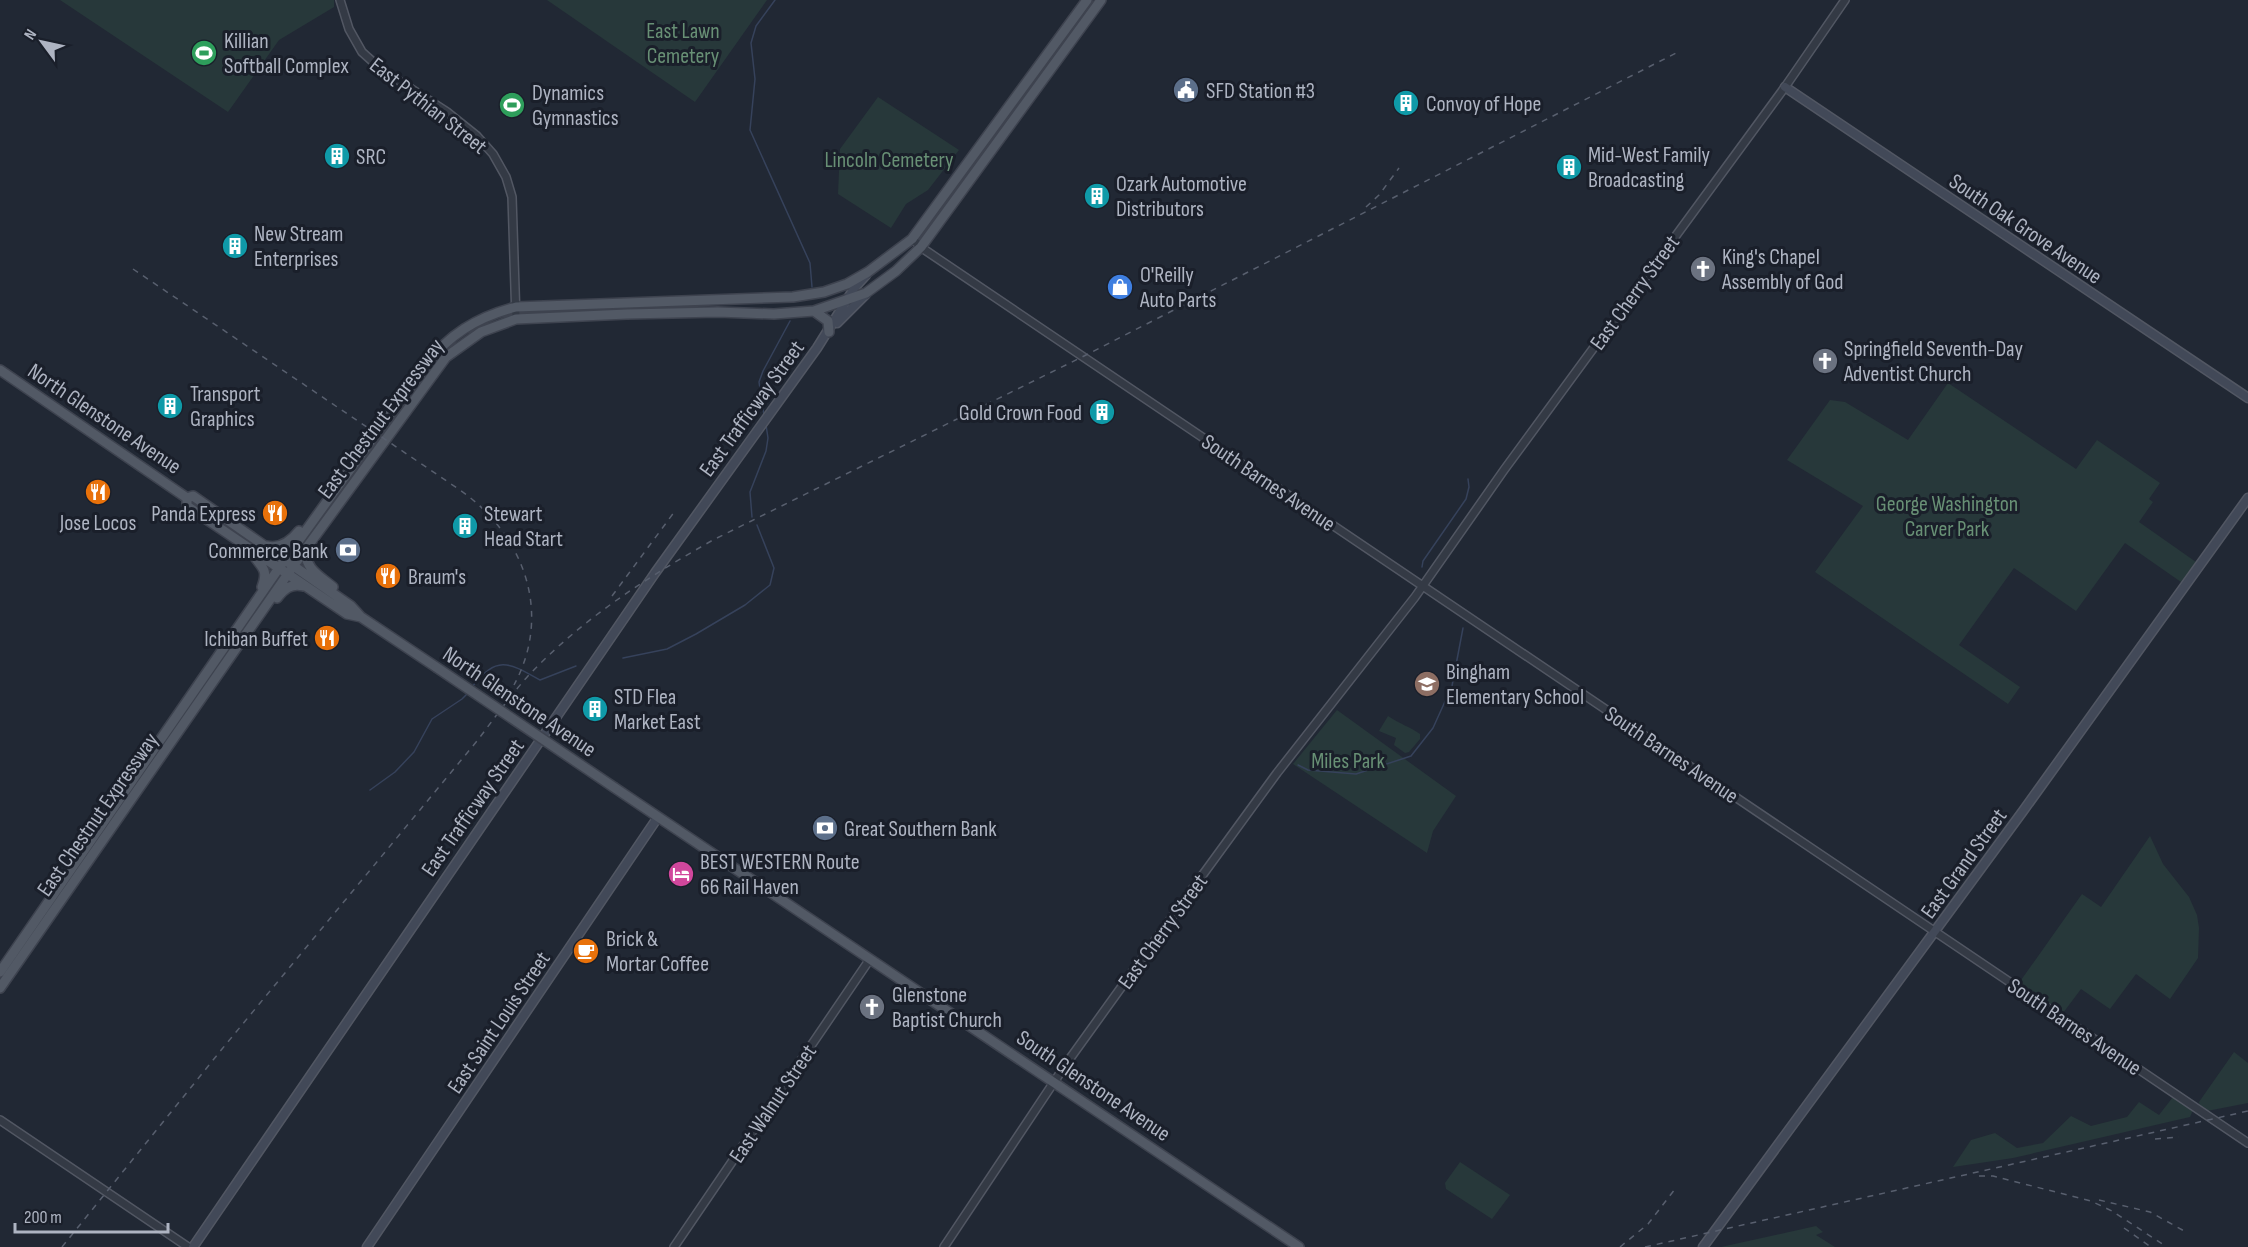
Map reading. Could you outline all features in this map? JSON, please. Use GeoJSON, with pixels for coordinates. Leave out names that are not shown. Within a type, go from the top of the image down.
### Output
{"type":"FeatureCollection","features":[{"type":"Feature","properties":{"kind":"main road","name":"East Chestnut Expressway"},"geometry":{"type":"LineString","coordinates":[[0,988],[224,666],[344,477],[435,352],[453,336],[478,320],[516,307],[793,297],[824,292],[868,272],[912,239],[1087,0]]}},
{"type":"Feature","properties":{"kind":"main road","name":"East Chestnut Expressway"},"geometry":{"type":"LineString","coordinates":[[0,972],[279,568],[289,566],[309,544],[446,357],[480,332],[516,319],[718,312],[774,314],[814,311],[866,293],[896,271],[921,247],[1101,0]]}},
{"type":"Feature","properties":{"kind":"main road","name":"South Oak Grove Avenue"},"geometry":{"type":"LineString","coordinates":[[1785,87],[2248,398]]}},
{"type":"Feature","properties":{"kind":"main road","name":"East Trafficway Street"},"geometry":{"type":"LineString","coordinates":[[193,1247],[655,573],[829,332],[847,300],[868,272]]}},
{"type":"Feature","properties":{"kind":"main road","name":"East Trafficway Street"},"geometry":{"type":"LineString","coordinates":[[829,332],[866,293]]}},
{"type":"Feature","properties":{"kind":"main road"},"geometry":{"type":"LineString","coordinates":[[814,311],[828,321],[829,332]]}},
{"type":"Feature","properties":{"kind":"main road","name":"North Glenstone Avenue"},"geometry":{"type":"LineString","coordinates":[[0,370],[187,498]]}},
{"type":"Feature","properties":{"kind":"main road"},"geometry":{"type":"LineString","coordinates":[[264,544],[277,547],[292,540],[335,484],[344,477]]}},
{"type":"Feature","properties":{"kind":"main road","name":"North Glenstone Avenue"},"geometry":{"type":"LineString","coordinates":[[187,498],[193,496],[264,544],[309,588],[348,614],[361,616]]}},
{"type":"Feature","properties":{"kind":"main road","name":"North Glenstone Avenue"},"geometry":{"type":"LineString","coordinates":[[187,498],[187,506],[279,568]]}},
{"type":"Feature","properties":{"kind":"main road","name":"East Grand Street"},"geometry":{"type":"LineString","coordinates":[[1703,1247],[1936,930],[2248,498]]}},
{"type":"Feature","properties":{"kind":"main road"},"geometry":{"type":"LineString","coordinates":[[309,544],[305,555],[307,564],[351,606]]}},
{"type":"Feature","properties":{"kind":"main road"},"geometry":{"type":"LineString","coordinates":[[252,550],[254,557],[263,567],[266,577],[257,600]]}},
{"type":"Feature","properties":{"kind":"main road","name":"North Glenstone Avenue"},"geometry":{"type":"LineString","coordinates":[[289,566],[658,817]]}},
{"type":"Feature","properties":{"kind":"main road"},"geometry":{"type":"LineString","coordinates":[[224,666],[236,655],[283,591],[296,584],[309,588]]}},
{"type":"Feature","properties":{"kind":"main road","name":"South Glenstone Avenue"},"geometry":{"type":"LineString","coordinates":[[658,817],[1299,1247]]}},
{"type":"Feature","properties":{"kind":"main road","name":"East Saint Louis Street"},"geometry":{"type":"LineString","coordinates":[[367,1247],[658,817]]}},
{"type":"Feature","properties":{"kind":"street","name":"East Pythian Street"},"geometry":{"type":"LineString","coordinates":[[340,0],[349,29],[362,52],[382,70],[447,112],[477,136],[494,154],[506,177],[512,197],[516,319]]}},
{"type":"Feature","properties":{"kind":"street","name":"East Cherry Street"},"geometry":{"type":"LineString","coordinates":[[944,1247],[1054,1082],[1226,842],[1393,624],[1397,613],[1423,584],[1785,87],[1845,0]]}},
{"type":"Feature","properties":{"kind":"street","name":"South Barnes Avenue"},"geometry":{"type":"LineString","coordinates":[[912,239],[1328,523],[1423,584],[1685,764],[1936,930],[2248,1143]]}},
{"type":"Feature","properties":{"kind":"street","name":"East Walnut Street"},"geometry":{"type":"LineString","coordinates":[[674,1247],[870,959]]}},
{"type":"Feature","properties":{"kind":"street"},"geometry":{"type":"LineString","coordinates":[[0,1119],[188,1247]]}},
{"type":"Feature","properties":{"kind":"green space","name":"Killian Softball Complex"},"geometry":{"type":"Polygon","coordinates":[[[60,0],[334,0],[334,7],[279,40],[228,112],[60,0]]]}},
{"type":"Feature","properties":{"kind":"green space","name":"East Lawn Cemetery"},"geometry":{"type":"Polygon","coordinates":[[[547,0],[767,0],[695,102],[547,0]]]}},
{"type":"Feature","properties":{"kind":"green space","name":"Lincoln Cemetery"},"geometry":{"type":"Polygon","coordinates":[[[878,97],[959,150],[928,190],[906,204],[891,228],[838,194],[840,149],[878,97]]]}},
{"type":"Feature","properties":{"kind":"green space","name":"George Washington Carver Park"},"geometry":{"type":"Polygon","coordinates":[[[1948,383],[2076,469],[2097,440],[2160,483],[2149,499],[2153,502],[2139,522],[2196,562],[2181,582],[2125,543],[2076,611],[2014,568],[1959,645],[2020,687],[2008,704],[1815,572],[1863,506],[1787,460],[1830,400],[1845,402],[1908,440],[1948,383]]]}},
{"type":"Feature","properties":{"kind":"green space","name":"Miles Park"},"geometry":{"type":"Polygon","coordinates":[[[1337,710],[1456,796],[1433,831],[1427,853],[1293,764],[1337,710]]]}},
{"type":"Feature","properties":{"kind":"green space"},"geometry":{"type":"Polygon","coordinates":[[[1388,716],[1420,734],[1420,739],[1409,752],[1405,753],[1394,745],[1396,738],[1379,731],[1388,716]]]}},
{"type":"Feature","properties":{"kind":"green space"},"geometry":{"type":"Polygon","coordinates":[[[2150,836],[2163,864],[2189,897],[2197,915],[2198,958],[2170,999],[2136,974],[2110,1009],[2081,989],[2063,1013],[2019,983],[2082,894],[2101,907],[2150,836]]]}},
{"type":"Feature","properties":{"kind":"green space"},"geometry":{"type":"Polygon","coordinates":[[[2234,1052],[2248,1063],[2248,1103],[2207,1111],[2200,1106],[2199,1102],[2234,1052]]]}},
{"type":"Feature","properties":{"kind":"green space"},"geometry":{"type":"Polygon","coordinates":[[[2173,1097],[2193,1110],[2190,1117],[2013,1158],[1953,1167],[1971,1140],[1995,1133],[2017,1148],[2043,1143],[2071,1116],[2091,1126],[2127,1117],[2139,1102],[2159,1115],[2173,1097]]]}},
{"type":"Feature","properties":{"kind":"green space"},"geometry":{"type":"Polygon","coordinates":[[[1460,1162],[1510,1195],[1492,1219],[1446,1189],[1445,1183],[1460,1162]]]}},
{"type":"Feature","properties":{"kind":"green space"},"geometry":{"type":"Polygon","coordinates":[[[1816,1226],[1823,1232],[1816,1235],[1835,1247],[1721,1247],[1816,1226]]]}},
{"type":"Feature","properties":{"kind":"waterway"},"geometry":{"type":"LineString","coordinates":[[775,0],[756,26],[751,43],[755,79],[750,130],[810,263],[812,287]]}},
{"type":"Feature","properties":{"kind":"waterway"},"geometry":{"type":"LineString","coordinates":[[764,415],[759,382],[790,321]]}},
{"type":"Feature","properties":{"kind":"waterway"},"geometry":{"type":"LineString","coordinates":[[752,517],[750,492],[766,451],[768,438],[766,425]]}},
{"type":"Feature","properties":{"kind":"waterway"},"geometry":{"type":"LineString","coordinates":[[1422,567],[1423,561],[1466,499],[1468,479]]}},
{"type":"Feature","properties":{"kind":"waterway"},"geometry":{"type":"LineString","coordinates":[[623,658],[667,649],[745,605],[770,585],[774,568],[757,525]]}},
{"type":"Feature","properties":{"kind":"waterway"},"geometry":{"type":"LineString","coordinates":[[1298,765],[1308,770],[1356,774],[1411,756],[1433,728],[1452,686],[1463,628]]}},
{"type":"Feature","properties":{"kind":"waterway"},"geometry":{"type":"LineString","coordinates":[[472,687],[496,666],[511,666],[540,680],[576,666]]}},
{"type":"Feature","properties":{"kind":"waterway"},"geometry":{"type":"LineString","coordinates":[[370,790],[395,772],[414,752],[432,719],[467,694]]}},
{"type":"Feature","properties":{"kind":"railway"},"geometry":{"type":"LineString","coordinates":[[62,1247],[222,1049],[477,741],[521,684],[549,655],[593,618],[663,569],[713,540],[1084,356],[1678,52]]}},
{"type":"Feature","properties":{"kind":"railway"},"geometry":{"type":"LineString","coordinates":[[1366,207],[1379,195],[1399,168]]}},
{"type":"Feature","properties":{"kind":"railway"},"geometry":{"type":"LineString","coordinates":[[133,269],[460,490],[482,508],[501,529],[515,552],[526,577],[531,604],[531,630],[526,658],[514,685]]}},
{"type":"Feature","properties":{"kind":"railway"},"geometry":{"type":"LineString","coordinates":[[612,596],[675,511]]}},
{"type":"Feature","properties":{"kind":"railway"},"geometry":{"type":"LineString","coordinates":[[1645,1247],[2248,1111]]}},
{"type":"Feature","properties":{"kind":"railway"},"geometry":{"type":"LineString","coordinates":[[2155,1139],[2179,1137]]}},
{"type":"Feature","properties":{"kind":"railway"},"geometry":{"type":"LineString","coordinates":[[1979,1176],[1993,1176],[2091,1201],[2112,1211],[2164,1245]]}},
{"type":"Feature","properties":{"kind":"railway"},"geometry":{"type":"LineString","coordinates":[[1620,1247],[1648,1224],[1675,1189]]}},
{"type":"Feature","properties":{"kind":"railway"},"geometry":{"type":"LineString","coordinates":[[2099,1200],[2150,1212],[2186,1232]]}},
{"type":"Feature","properties":{"kind":"railway"},"geometry":{"type":"LineString","coordinates":[[2124,1228],[2151,1247]]}},
{"type":"Feature","properties":{"kind":"place","name":"Killian Softball Complex"},"geometry":{"type":"Point","coordinates":[204,53]}},
{"type":"Feature","properties":{"kind":"place","name":"SFD Station #3"},"geometry":{"type":"Point","coordinates":[1186,90]}},
{"type":"Feature","properties":{"kind":"place","name":"Convoy of Hope"},"geometry":{"type":"Point","coordinates":[1406,103]}},
{"type":"Feature","properties":{"kind":"place","name":"Dynamics Gymnastics"},"geometry":{"type":"Point","coordinates":[512,105]}},
{"type":"Feature","properties":{"kind":"place","name":"SRC"},"geometry":{"type":"Point","coordinates":[337,156]}},
{"type":"Feature","properties":{"kind":"place","name":"Mid-West Family Broadcasting"},"geometry":{"type":"Point","coordinates":[1569,167]}},
{"type":"Feature","properties":{"kind":"place","name":"Ozark Automotive Distributors"},"geometry":{"type":"Point","coordinates":[1097,196]}},
{"type":"Feature","properties":{"kind":"place","name":"New Stream Enterprises"},"geometry":{"type":"Point","coordinates":[235,246]}},
{"type":"Feature","properties":{"kind":"place","name":"King's Chapel Assembly of God"},"geometry":{"type":"Point","coordinates":[1703,269]}},
{"type":"Feature","properties":{"kind":"place","name":"O'Reilly Auto Parts"},"geometry":{"type":"Point","coordinates":[1120,287]}},
{"type":"Feature","properties":{"kind":"place","name":"Springfield Seventh-Day Adventist Church"},"geometry":{"type":"Point","coordinates":[1825,361]}},
{"type":"Feature","properties":{"kind":"place","name":"Transport Graphics"},"geometry":{"type":"Point","coordinates":[170,406]}},
{"type":"Feature","properties":{"kind":"place","name":"Gold Crown Food"},"geometry":{"type":"Point","coordinates":[1102,412]}},
{"type":"Feature","properties":{"kind":"place","name":"Jose Locos"},"geometry":{"type":"Point","coordinates":[98,492]}},
{"type":"Feature","properties":{"kind":"place","name":"Panda Express"},"geometry":{"type":"Point","coordinates":[275,513]}},
{"type":"Feature","properties":{"kind":"place","name":"Stewart Head Start"},"geometry":{"type":"Point","coordinates":[465,526]}},
{"type":"Feature","properties":{"kind":"place","name":"Commerce Bank"},"geometry":{"type":"Point","coordinates":[348,550]}},
{"type":"Feature","properties":{"kind":"place","name":"Braum's"},"geometry":{"type":"Point","coordinates":[388,576]}},
{"type":"Feature","properties":{"kind":"place","name":"Ichiban Buffet"},"geometry":{"type":"Point","coordinates":[327,638]}},
{"type":"Feature","properties":{"kind":"place","name":"Bingham Elementary School"},"geometry":{"type":"Point","coordinates":[1427,684]}},
{"type":"Feature","properties":{"kind":"place","name":"STD Flea Market East"},"geometry":{"type":"Point","coordinates":[595,709]}},
{"type":"Feature","properties":{"kind":"place","name":"Great Southern Bank"},"geometry":{"type":"Point","coordinates":[825,828]}},
{"type":"Feature","properties":{"kind":"place","name":"BEST WESTERN Route 66 Rail Haven"},"geometry":{"type":"Point","coordinates":[681,874]}},
{"type":"Feature","properties":{"kind":"place","name":"Brick & Mortar Coffee"},"geometry":{"type":"Point","coordinates":[586,951]}},
{"type":"Feature","properties":{"kind":"place","name":"Glenstone Baptist Church"},"geometry":{"type":"Point","coordinates":[872,1007]}}]}
